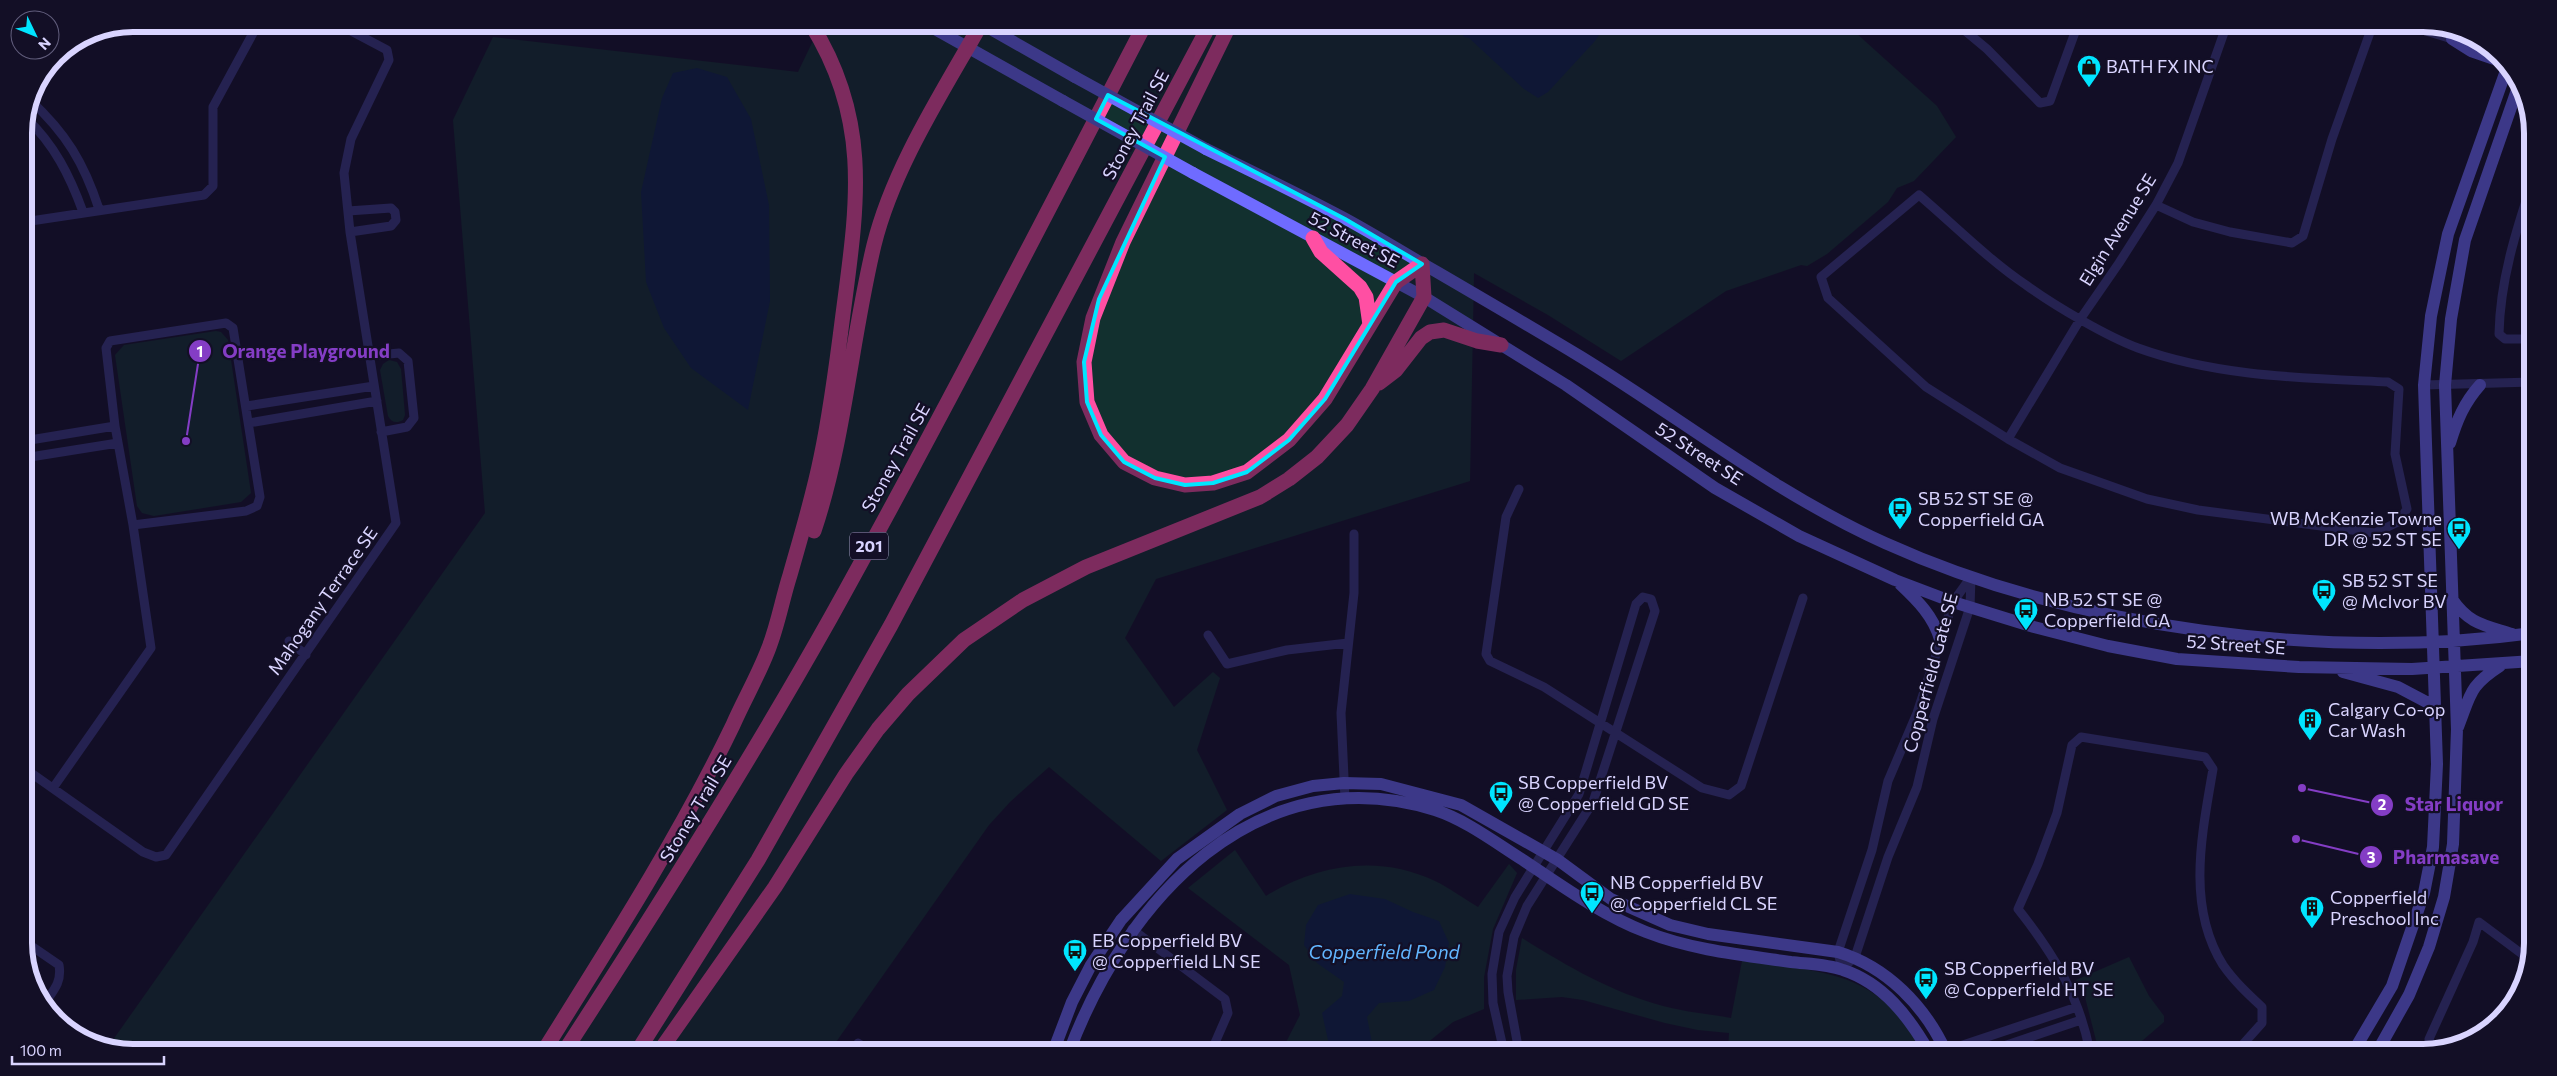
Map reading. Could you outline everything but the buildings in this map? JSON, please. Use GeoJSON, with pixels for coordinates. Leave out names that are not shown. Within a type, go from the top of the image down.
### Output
{"type":"FeatureCollection","features":[{"type":"Feature","properties":{"kind":"highway"},"geometry":{"type":"LineString","coordinates":[[780,617],[821,457],[834,380],[854,232],[857,185],[855,139],[844,95],[833,63],[816,32]]}},
{"type":"Feature","properties":{"kind":"highway"},"geometry":{"type":"LineString","coordinates":[[549,1044],[701,791],[767,653],[780,617],[796,582],[815,527],[833,460],[874,245],[889,197],[906,160],[976,32]]}},
{"type":"Feature","properties":{"kind":"highway","name":"Stoney Trail SE"},"geometry":{"type":"LineString","coordinates":[[569,1044],[695,850],[830,618],[999,308],[1142,32]]}},
{"type":"Feature","properties":{"kind":"highway","name":"Stoney Trail SE"},"geometry":{"type":"LineString","coordinates":[[641,1044],[758,860],[891,625],[1206,32]]}},
{"type":"Feature","properties":{"kind":"highway"},"geometry":{"type":"LineString","coordinates":[[1226,32],[1123,242],[1093,318],[1084,362],[1087,402],[1101,435],[1124,462],[1155,478],[1185,486],[1214,483],[1247,472],[1289,440],[1325,399],[1396,282],[1422,264]]}},
{"type":"Feature","properties":{"kind":"highway"},"geometry":{"type":"LineString","coordinates":[[1313,238],[1321,252],[1360,287],[1366,297],[1370,325]]}},
{"type":"Feature","properties":{"kind":"highway"},"geometry":{"type":"LineString","coordinates":[[664,1044],[775,887],[878,729],[908,694],[964,640],[1023,600],[1086,567],[1214,517],[1267,492],[1317,457],[1347,425],[1372,389],[1424,297],[1422,264]]}},
{"type":"Feature","properties":{"kind":"highway"},"geometry":{"type":"LineString","coordinates":[[1372,389],[1396,370],[1421,338],[1430,332],[1444,330],[1477,341],[1501,345]]}},
{"type":"Feature","properties":{"kind":"main road","name":"52 Street SE"},"geometry":{"type":"LineString","coordinates":[[941,32],[1193,173],[1424,297],[1566,385],[1715,488],[1799,536],[1895,580],[1953,602],[2034,627],[2108,646],[2178,659],[2328,668],[2433,668],[2524,662]]}},
{"type":"Feature","properties":{"kind":"main road","name":"52 Street SE"},"geometry":{"type":"LineString","coordinates":[[995,32],[1206,149],[1345,218],[1581,357],[1809,505],[1882,542],[1971,577],[2064,605],[2191,629],[2268,639],[2356,642],[2434,641],[2524,635]]}},
{"type":"Feature","properties":{"kind":"main road"},"geometry":{"type":"LineString","coordinates":[[2452,38],[2471,52],[2490,58]]}},
{"type":"Feature","properties":{"kind":"main road"},"geometry":{"type":"LineString","coordinates":[[2359,1044],[2392,986],[2424,893],[2433,847],[2437,787],[2433,668],[2434,641],[2424,385],[2431,316],[2448,234],[2504,73]]}},
{"type":"Feature","properties":{"kind":"main road"},"geometry":{"type":"LineString","coordinates":[[2381,1044],[2409,995],[2429,947],[2444,897],[2454,844],[2457,729],[2445,385],[2451,320],[2465,240],[2516,93]]}},
{"type":"Feature","properties":{"kind":"main road"},"geometry":{"type":"LineString","coordinates":[[2447,452],[2459,414],[2466,400],[2480,385]]}},
{"type":"Feature","properties":{"kind":"main road"},"geometry":{"type":"LineString","coordinates":[[1895,580],[1931,617],[1940,639]]}},
{"type":"Feature","properties":{"kind":"main road"},"geometry":{"type":"LineString","coordinates":[[2451,597],[2461,612],[2475,622],[2516,636]]}},
{"type":"Feature","properties":{"kind":"main road"},"geometry":{"type":"LineString","coordinates":[[2457,729],[2472,689],[2483,677],[2502,665]]}},
{"type":"Feature","properties":{"kind":"main road"},"geometry":{"type":"LineString","coordinates":[[2328,668],[2398,687],[2434,706]]}},
{"type":"Feature","properties":{"kind":"main road"},"geometry":{"type":"LineString","coordinates":[[1057,1044],[1072,1002],[1090,965],[1121,920],[1177,860],[1240,814],[1276,796],[1313,786],[1344,783],[1381,784],[1461,805],[1544,851],[1611,899],[1670,924],[1699,932],[1838,952],[1855,957],[1876,969],[1906,993],[1921,1009],[1941,1044]]}},
{"type":"Feature","properties":{"kind":"main road"},"geometry":{"type":"LineString","coordinates":[[1072,1044],[1083,1015],[1104,973],[1132,929],[1187,869],[1229,837],[1246,827],[1291,808],[1318,801],[1345,799],[1384,800],[1437,810],[1495,840],[1610,917],[1647,933],[1697,947],[1842,969],[1877,989],[1895,1003],[1912,1023],[1924,1044]]}},
{"type":"Feature","properties":{"kind":"main road"},"geometry":{"type":"LineString","coordinates":[[1697,947],[1699,932]]}},
{"type":"Feature","properties":{"kind":"street"},"geometry":{"type":"LineString","coordinates":[[33,220],[99,209],[204,195],[213,186],[213,107],[254,32]]}},
{"type":"Feature","properties":{"kind":"street","name":"Mahogany Terrace SE"},"geometry":{"type":"LineString","coordinates":[[33,774],[142,852],[156,857],[166,855],[396,523],[350,232],[344,174],[351,139],[389,60],[386,50],[353,32]]}},
{"type":"Feature","properties":{"kind":"street"},"geometry":{"type":"LineString","coordinates":[[1967,32],[1987,49],[2040,103],[2050,101],[2075,32]]}},
{"type":"Feature","properties":{"kind":"street","name":"Elgin Avenue SE"},"geometry":{"type":"LineString","coordinates":[[2008,439],[2081,318],[2120,263],[2156,204],[2178,163],[2224,32]]}},
{"type":"Feature","properties":{"kind":"street"},"geometry":{"type":"LineString","coordinates":[[2156,204],[2193,222],[2230,232],[2292,243],[2303,236],[2332,139],[2370,32]]}},
{"type":"Feature","properties":{"kind":"street"},"geometry":{"type":"LineString","coordinates":[[2434,33],[2452,38]]}},
{"type":"Feature","properties":{"kind":"street"},"geometry":{"type":"LineString","coordinates":[[36,106],[65,136],[81,161],[99,209]]}},
{"type":"Feature","properties":{"kind":"street"},"geometry":{"type":"LineString","coordinates":[[47,116],[35,126],[53,147],[84,212]]}},
{"type":"Feature","properties":{"kind":"street"},"geometry":{"type":"LineString","coordinates":[[1919,195],[2026,285],[2081,318],[2138,348],[2208,367],[2277,377],[2388,382],[2399,389],[2395,454],[2408,509],[2398,522],[2375,533],[2198,510],[2147,499],[2100,484],[2060,468],[2008,439],[1926,386],[1828,298],[1821,277],[1919,195]]}},
{"type":"Feature","properties":{"kind":"street"},"geometry":{"type":"LineString","coordinates":[[348,211],[391,208],[395,212],[396,220],[391,226],[350,232]]}},
{"type":"Feature","properties":{"kind":"street"},"geometry":{"type":"LineString","coordinates":[[2524,211],[2508,266],[2500,307],[2499,334],[2505,339],[2524,339]]}},
{"type":"Feature","properties":{"kind":"street"},"geometry":{"type":"LineString","coordinates":[[53,788],[151,648],[134,525],[115,426],[106,348],[110,341],[226,322],[233,328],[260,497],[257,506],[246,512],[134,525]]}},
{"type":"Feature","properties":{"kind":"street"},"geometry":{"type":"LineString","coordinates":[[369,356],[400,353],[408,361],[414,418],[408,426],[381,432]]}},
{"type":"Feature","properties":{"kind":"street"},"geometry":{"type":"LineString","coordinates":[[2424,385],[2524,383]]}},
{"type":"Feature","properties":{"kind":"street"},"geometry":{"type":"LineString","coordinates":[[246,406],[374,386]]}},
{"type":"Feature","properties":{"kind":"street"},"geometry":{"type":"LineString","coordinates":[[249,423],[377,401]]}},
{"type":"Feature","properties":{"kind":"street"},"geometry":{"type":"LineString","coordinates":[[33,440],[115,426]]}},
{"type":"Feature","properties":{"kind":"street"},"geometry":{"type":"LineString","coordinates":[[33,457],[118,443]]}},
{"type":"Feature","properties":{"kind":"street"},"geometry":{"type":"LineString","coordinates":[[1520,489],[1506,517],[1486,654],[1490,661],[1544,687],[1702,788],[1728,795],[1741,786],[1803,598]]}},
{"type":"Feature","properties":{"kind":"street"},"geometry":{"type":"LineString","coordinates":[[1345,799],[1341,713],[1354,593],[1354,534]]}},
{"type":"Feature","properties":{"kind":"street","name":"Copperfield Gate SE"},"geometry":{"type":"LineString","coordinates":[[1838,952],[1872,850],[1888,781],[1917,712],[1953,602],[1971,577]]}},
{"type":"Feature","properties":{"kind":"street","name":"Copperfield Gate SE"},"geometry":{"type":"LineString","coordinates":[[1842,969],[1855,957],[1888,857],[1917,787],[1932,719],[1970,607],[1971,577]]}},
{"type":"Feature","properties":{"kind":"street"},"geometry":{"type":"LineString","coordinates":[[1502,1044],[1493,1003],[1492,974],[1499,932],[1515,897],[1579,794],[1636,604],[1643,596],[1652,599],[1654,611],[1593,802],[1548,876],[1527,906],[1514,936],[1507,976],[1518,1044]]}},
{"type":"Feature","properties":{"kind":"street"},"geometry":{"type":"LineString","coordinates":[[1208,635],[1227,664],[1287,650],[1348,643]]}},
{"type":"Feature","properties":{"kind":"street"},"geometry":{"type":"LineString","coordinates":[[289,641],[306,655]]}},
{"type":"Feature","properties":{"kind":"street"},"geometry":{"type":"LineString","coordinates":[[2088,1044],[2077,1007],[2064,974],[2045,942],[2018,909],[2057,814],[2072,745],[2081,737],[2205,757],[2213,769],[2202,838],[2200,906],[2208,934],[2223,965],[2241,987],[2262,1007],[2262,1023],[2243,1044]]}},
{"type":"Feature","properties":{"kind":"street"},"geometry":{"type":"LineString","coordinates":[[2431,1043],[2429,1039],[2473,942],[2479,922],[2524,956]]}},
{"type":"Feature","properties":{"kind":"street"},"geometry":{"type":"LineString","coordinates":[[1132,929],[1225,999],[1228,1013],[1214,1044]]}},
{"type":"Feature","properties":{"kind":"street"},"geometry":{"type":"LineString","coordinates":[[33,947],[59,965],[60,975],[58,984],[49,997]]}},
{"type":"Feature","properties":{"kind":"street"},"geometry":{"type":"LineString","coordinates":[[1838,952],[1842,969]]}},
{"type":"Feature","properties":{"kind":"street"},"geometry":{"type":"LineString","coordinates":[[1968,1044],[2077,1007]]}},
{"type":"Feature","properties":{"kind":"street"},"geometry":{"type":"LineString","coordinates":[[2009,1044],[2081,1020]]}},
{"type":"Feature","properties":{"kind":"street"},"geometry":{"type":"LineString","coordinates":[[2013,1028],[2017,1041]]}},
{"type":"Feature","properties":{"kind":"highlighted area"},"geometry":{"type":"Polygon","coordinates":[[[1108,95],[1345,219],[1422,264],[1396,282],[1325,399],[1289,440],[1247,472],[1213,483],[1185,485],[1155,478],[1124,462],[1101,435],[1087,402],[1084,362],[1099,299],[1165,157],[1096,119],[1108,95]]]}},
{"type":"Feature","properties":{"kind":"green space"},"geometry":{"type":"Polygon","coordinates":[[[817,32],[1855,32],[1937,106],[1956,137],[1914,181],[1897,188],[1888,202],[1827,254],[1807,266],[1801,265],[1726,291],[1621,361],[1548,315],[1474,273],[1470,481],[1156,579],[1125,638],[1174,707],[1213,672],[1220,678],[1197,750],[1227,810],[1161,861],[1049,767],[1010,802],[989,825],[835,1044],[134,1044],[112,1041],[485,513],[453,120],[493,37],[798,72],[817,32]]]}},
{"type":"Feature","properties":{"kind":"green space"},"geometry":{"type":"Polygon","coordinates":[[[216,331],[221,332],[228,340],[251,493],[241,502],[154,516],[142,513],[137,506],[115,355],[124,345],[216,331]]]}},
{"type":"Feature","properties":{"kind":"green space"},"geometry":{"type":"Polygon","coordinates":[[[389,360],[397,362],[401,369],[405,415],[403,420],[398,422],[392,421],[388,416],[380,370],[383,364],[389,360]]]}},
{"type":"Feature","properties":{"kind":"green space"},"geometry":{"type":"Polygon","coordinates":[[[1235,850],[1266,896],[1306,876],[1349,866],[1370,865],[1392,867],[1435,881],[1478,907],[1509,864],[1517,873],[1493,929],[1484,977],[1484,1009],[1453,1022],[1426,1044],[1285,1044],[1300,1015],[1289,965],[1188,888],[1235,850]]]}},
{"type":"Feature","properties":{"kind":"green space"},"geometry":{"type":"Polygon","coordinates":[[[1522,938],[1573,968],[1625,993],[1671,1008],[1731,1018],[1742,961],[1799,968],[1847,980],[1868,990],[1888,1005],[1906,1025],[1917,1044],[1728,1044],[1729,1033],[1698,1030],[1665,1023],[1583,1000],[1562,997],[1516,1000],[1516,970],[1522,938]]]}},
{"type":"Feature","properties":{"kind":"green space"},"geometry":{"type":"Polygon","coordinates":[[[2129,957],[2149,996],[2164,1016],[2164,1022],[2138,1044],[2097,1044],[2085,997],[2076,980],[2129,957]]]}},
{"type":"Feature","properties":{"kind":"water"},"geometry":{"type":"Polygon","coordinates":[[[1461,32],[1601,32],[1548,92],[1538,98],[1524,89],[1469,38],[1464,37],[1461,32]]]}},
{"type":"Feature","properties":{"kind":"water"},"geometry":{"type":"Polygon","coordinates":[[[697,68],[727,77],[751,119],[769,205],[770,301],[748,410],[691,368],[664,328],[646,282],[641,192],[662,98],[673,73],[697,68]]]}},
{"type":"Feature","properties":{"kind":"water","name":"Copperfield Pond"},"geometry":{"type":"Polygon","coordinates":[[[1350,894],[1385,899],[1439,921],[1449,943],[1445,967],[1434,990],[1409,1001],[1379,1003],[1367,1017],[1372,1044],[1328,1044],[1322,1013],[1342,996],[1344,982],[1317,963],[1304,945],[1306,925],[1318,905],[1350,894]]]}},
{"type":"Feature","properties":{"kind":"place","name":"BATH FX INC"},"geometry":{"type":"Point","coordinates":[2089,88]}},
{"type":"Feature","properties":{"kind":"place","name":"Orange Playground"},"geometry":{"type":"Point","coordinates":[186,441]}},
{"type":"Feature","properties":{"kind":"place","name":"SB 52 ST SE @ Copperfield GA"},"geometry":{"type":"Point","coordinates":[1900,530]}},
{"type":"Feature","properties":{"kind":"place","name":"WB McKenzie Towne DR @ 52 ST SE"},"geometry":{"type":"Point","coordinates":[2459,550]}},
{"type":"Feature","properties":{"kind":"place","name":"SB 52 ST SE @ McIvor BV"},"geometry":{"type":"Point","coordinates":[2324,612]}},
{"type":"Feature","properties":{"kind":"place","name":"NB 52 ST SE @ Copperfield GA"},"geometry":{"type":"Point","coordinates":[2026,631]}},
{"type":"Feature","properties":{"kind":"place","name":"Calgary Co-op Car Wash"},"geometry":{"type":"Point","coordinates":[2310,741]}},
{"type":"Feature","properties":{"kind":"place","name":"Star Liquor"},"geometry":{"type":"Point","coordinates":[2302,788]}},
{"type":"Feature","properties":{"kind":"place","name":"SB Copperfield BV @ Copperfield GD SE"},"geometry":{"type":"Point","coordinates":[1501,814]}},
{"type":"Feature","properties":{"kind":"place","name":"Pharmasave"},"geometry":{"type":"Point","coordinates":[2296,839]}},
{"type":"Feature","properties":{"kind":"place","name":"NB Copperfield BV @ Copperfield CL SE"},"geometry":{"type":"Point","coordinates":[1592,914]}},
{"type":"Feature","properties":{"kind":"place","name":"Copperfield Preschool Inc"},"geometry":{"type":"Point","coordinates":[2312,929]}},
{"type":"Feature","properties":{"kind":"place","name":"EB Copperfield BV @ Copperfield LN SE"},"geometry":{"type":"Point","coordinates":[1075,972]}},
{"type":"Feature","properties":{"kind":"place","name":"SB Copperfield BV @ Copperfield HT SE"},"geometry":{"type":"Point","coordinates":[1926,1000]}}]}
